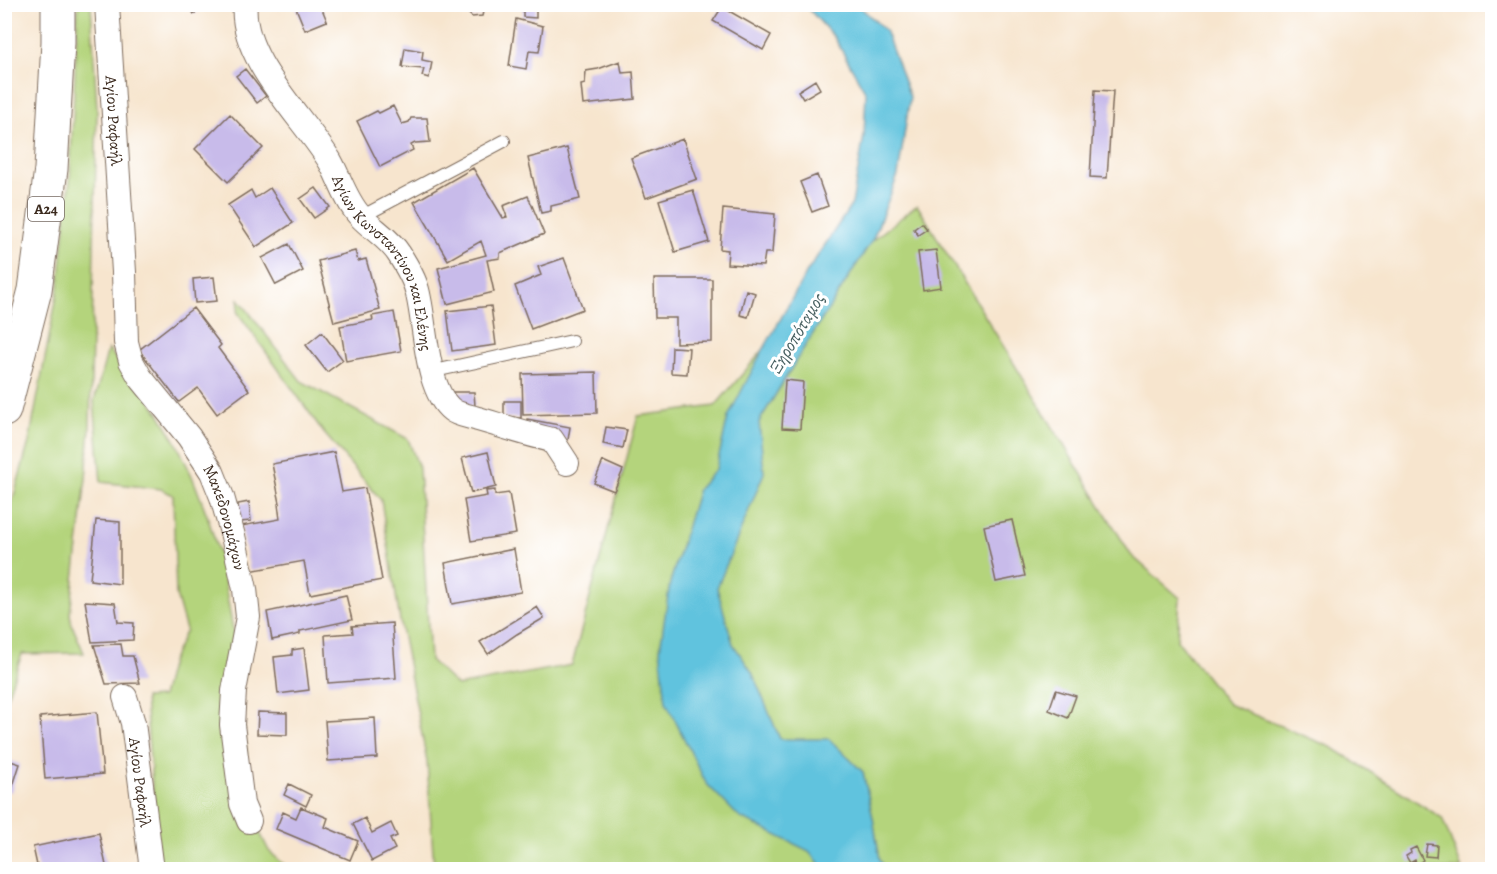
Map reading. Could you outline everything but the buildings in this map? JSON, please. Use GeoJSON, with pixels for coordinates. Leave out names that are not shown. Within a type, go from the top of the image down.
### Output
{"type":"FeatureCollection","features":[{"type":"Feature","properties":{"kind":"highway","name":"Α24"},"geometry":{"type":"LineString","coordinates":[[4,410],[35,290],[51,169],[58,4]]}},
{"type":"Feature","properties":{"kind":"street","name":"Αγίου Ραφαήλ"},"geometry":{"type":"LineString","coordinates":[[107,4],[122,236]]}},
{"type":"Feature","properties":{"kind":"street","name":"Αγίων Κωνσταντίνου και Ελένης"},"geometry":{"type":"LineString","coordinates":[[245,4],[245,24],[252,46],[264,69],[329,160],[361,218],[394,246],[415,282],[428,343],[430,372],[440,395],[452,411],[552,440],[567,463]]}},
{"type":"Feature","properties":{"kind":"street","name":"Μακεδονομάχων"},"geometry":{"type":"LineString","coordinates":[[122,236],[125,330],[131,361],[140,377],[189,437],[212,472],[222,497],[245,590],[248,609],[247,631],[234,691],[232,725],[242,804],[249,820]]}},
{"type":"Feature","properties":{"kind":"street","name":"Αγίου Ραφαήλ"},"geometry":{"type":"LineString","coordinates":[[125,697],[133,723],[152,870]]}},
{"type":"Feature","properties":{"kind":"lane"},"geometry":{"type":"LineString","coordinates":[[361,218],[504,141]]}},
{"type":"Feature","properties":{"kind":"lane"},"geometry":{"type":"LineString","coordinates":[[430,372],[572,341]]}},
{"type":"Feature","properties":{"kind":"green space"},"geometry":{"type":"Polygon","coordinates":[[[78,5],[91,5],[97,110],[90,427],[70,614],[72,625],[84,653],[22,654],[5,702],[5,528],[29,442],[59,285],[70,179],[78,5]]]}},
{"type":"Feature","properties":{"kind":"green space"},"geometry":{"type":"Polygon","coordinates":[[[917,205],[1131,555],[1180,598],[1177,640],[1228,704],[1333,748],[1442,818],[1462,869],[434,869],[427,761],[401,627],[381,500],[324,433],[238,313],[239,299],[301,381],[408,439],[419,468],[430,660],[457,686],[572,665],[638,416],[715,406],[825,278],[917,205]]]}},
{"type":"Feature","properties":{"kind":"green space"},"geometry":{"type":"Polygon","coordinates":[[[108,349],[154,405],[175,440],[207,515],[220,557],[235,641],[253,819],[269,851],[289,869],[159,869],[145,698],[162,697],[171,662],[186,630],[176,595],[173,495],[161,489],[101,482],[94,401],[108,349]]]}},
{"type":"Feature","properties":{"kind":"water","name":"Ξηροπόταμος"},"geometry":{"type":"Polygon","coordinates":[[[805,5],[858,5],[885,30],[910,97],[898,175],[873,239],[759,422],[764,473],[717,588],[733,644],[752,672],[780,739],[829,739],[863,772],[880,860],[886,869],[824,869],[809,851],[739,817],[706,783],[666,702],[660,649],[670,583],[698,489],[716,469],[728,417],[807,272],[852,204],[864,136],[866,93],[834,37],[805,5]]]}}]}
